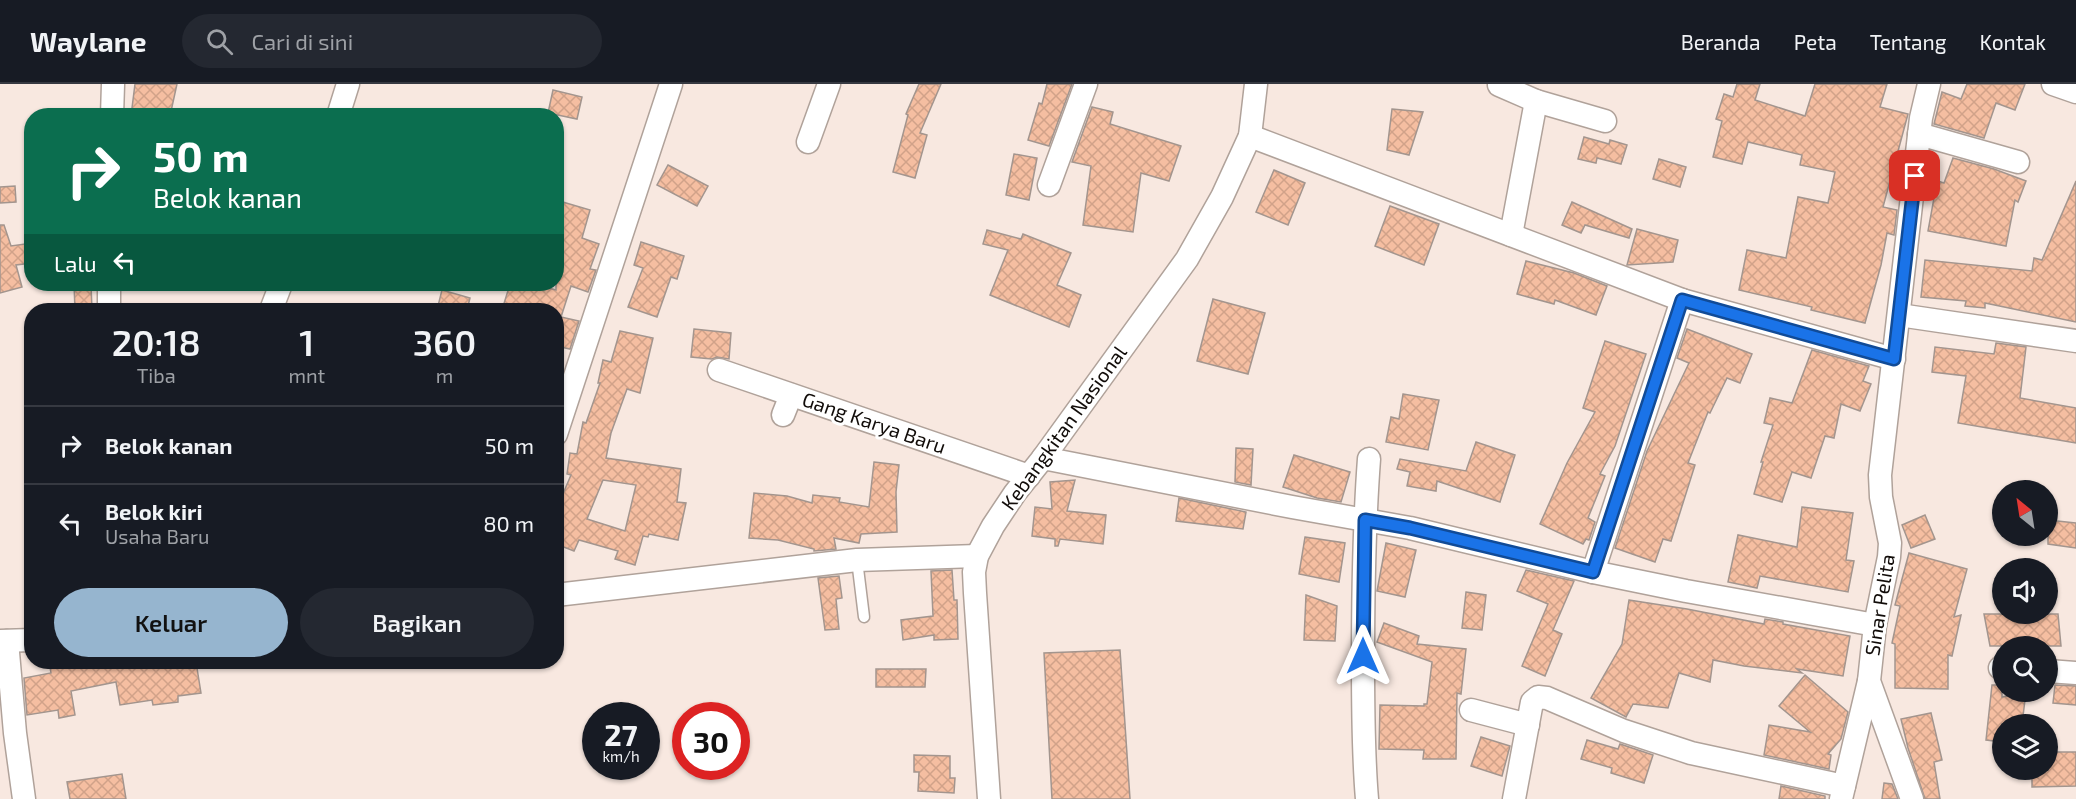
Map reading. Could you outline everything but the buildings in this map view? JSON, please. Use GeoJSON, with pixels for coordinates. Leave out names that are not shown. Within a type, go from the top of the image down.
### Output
{"type":"FeatureCollection","features":[{"type":"Feature","properties":{"kind":"street"},"geometry":{"type":"LineString","coordinates":[[112,108],[113,84]]}},
{"type":"Feature","properties":{"kind":"street"},"geometry":{"type":"LineString","coordinates":[[340,108],[348,84]]}},
{"type":"Feature","properties":{"kind":"street"},"geometry":{"type":"LineString","coordinates":[[564,410],[671,84]]}},
{"type":"Feature","properties":{"kind":"street"},"geometry":{"type":"LineString","coordinates":[[808,142],[829,84]]}},
{"type":"Feature","properties":{"kind":"street"},"geometry":{"type":"LineString","coordinates":[[1049,185],[1086,84]]}},
{"type":"Feature","properties":{"kind":"street","name":"Kebangkitan Nasional"},"geometry":{"type":"LineString","coordinates":[[989,799],[975,593],[977,556],[999,518],[1187,259],[1221,197],[1250,136],[1256,84]]}},
{"type":"Feature","properties":{"kind":"street","name":"Sinar Pelita"},"geometry":{"type":"LineString","coordinates":[[1912,799],[1869,681],[1875,625],[1890,543],[1881,497],[1880,475],[1921,117],[1929,84]]}},
{"type":"Feature","properties":{"kind":"street"},"geometry":{"type":"LineString","coordinates":[[2053,84],[2076,92]]}},
{"type":"Feature","properties":{"kind":"street"},"geometry":{"type":"LineString","coordinates":[[1499,85],[1536,101],[1605,121]]}},
{"type":"Feature","properties":{"kind":"street"},"geometry":{"type":"LineString","coordinates":[[1511,235],[1536,101]]}},
{"type":"Feature","properties":{"kind":"street"},"geometry":{"type":"LineString","coordinates":[[1919,134],[2018,162]]}},
{"type":"Feature","properties":{"kind":"street"},"geometry":{"type":"LineString","coordinates":[[1250,136],[1682,300],[1894,359]]}},
{"type":"Feature","properties":{"kind":"street"},"geometry":{"type":"LineString","coordinates":[[1593,572],[1682,300]]}},
{"type":"Feature","properties":{"kind":"street"},"geometry":{"type":"LineString","coordinates":[[1899,315],[2076,341]]}},
{"type":"Feature","properties":{"kind":"street","name":"Gang Karya Baru"},"geometry":{"type":"LineString","coordinates":[[719,370],[787,405],[1029,476]]}},
{"type":"Feature","properties":{"kind":"street"},"geometry":{"type":"LineString","coordinates":[[1043,458],[1410,528],[1593,572],[1686,591],[1875,625]]}},
{"type":"Feature","properties":{"kind":"street"},"geometry":{"type":"LineString","coordinates":[[1367,799],[1363,677],[1365,520],[1369,459]]}},
{"type":"Feature","properties":{"kind":"street"},"geometry":{"type":"LineString","coordinates":[[564,594],[857,560],[977,556]]}},
{"type":"Feature","properties":{"kind":"street"},"geometry":{"type":"LineString","coordinates":[[24,640],[4,641],[24,799]]}},
{"type":"Feature","properties":{"kind":"street"},"geometry":{"type":"LineString","coordinates":[[2058,672],[2076,673]]}},
{"type":"Feature","properties":{"kind":"street"},"geometry":{"type":"LineString","coordinates":[[1514,799],[1532,702],[1538,697],[1547,698],[1624,731],[1691,753],[1843,793],[1869,681]]}},
{"type":"Feature","properties":{"kind":"street"},"geometry":{"type":"LineString","coordinates":[[1472,710],[1528,725]]}},
{"type":"Feature","properties":{"kind":"lane"},"geometry":{"type":"LineString","coordinates":[[857,560],[864,616]]}},
{"type":"Feature","properties":{"kind":"route"},"geometry":{"type":"LineString","coordinates":[[1363,656],[1365,520],[1410,528],[1593,572],[1682,300],[1894,359],[1915,176]]}}]}
